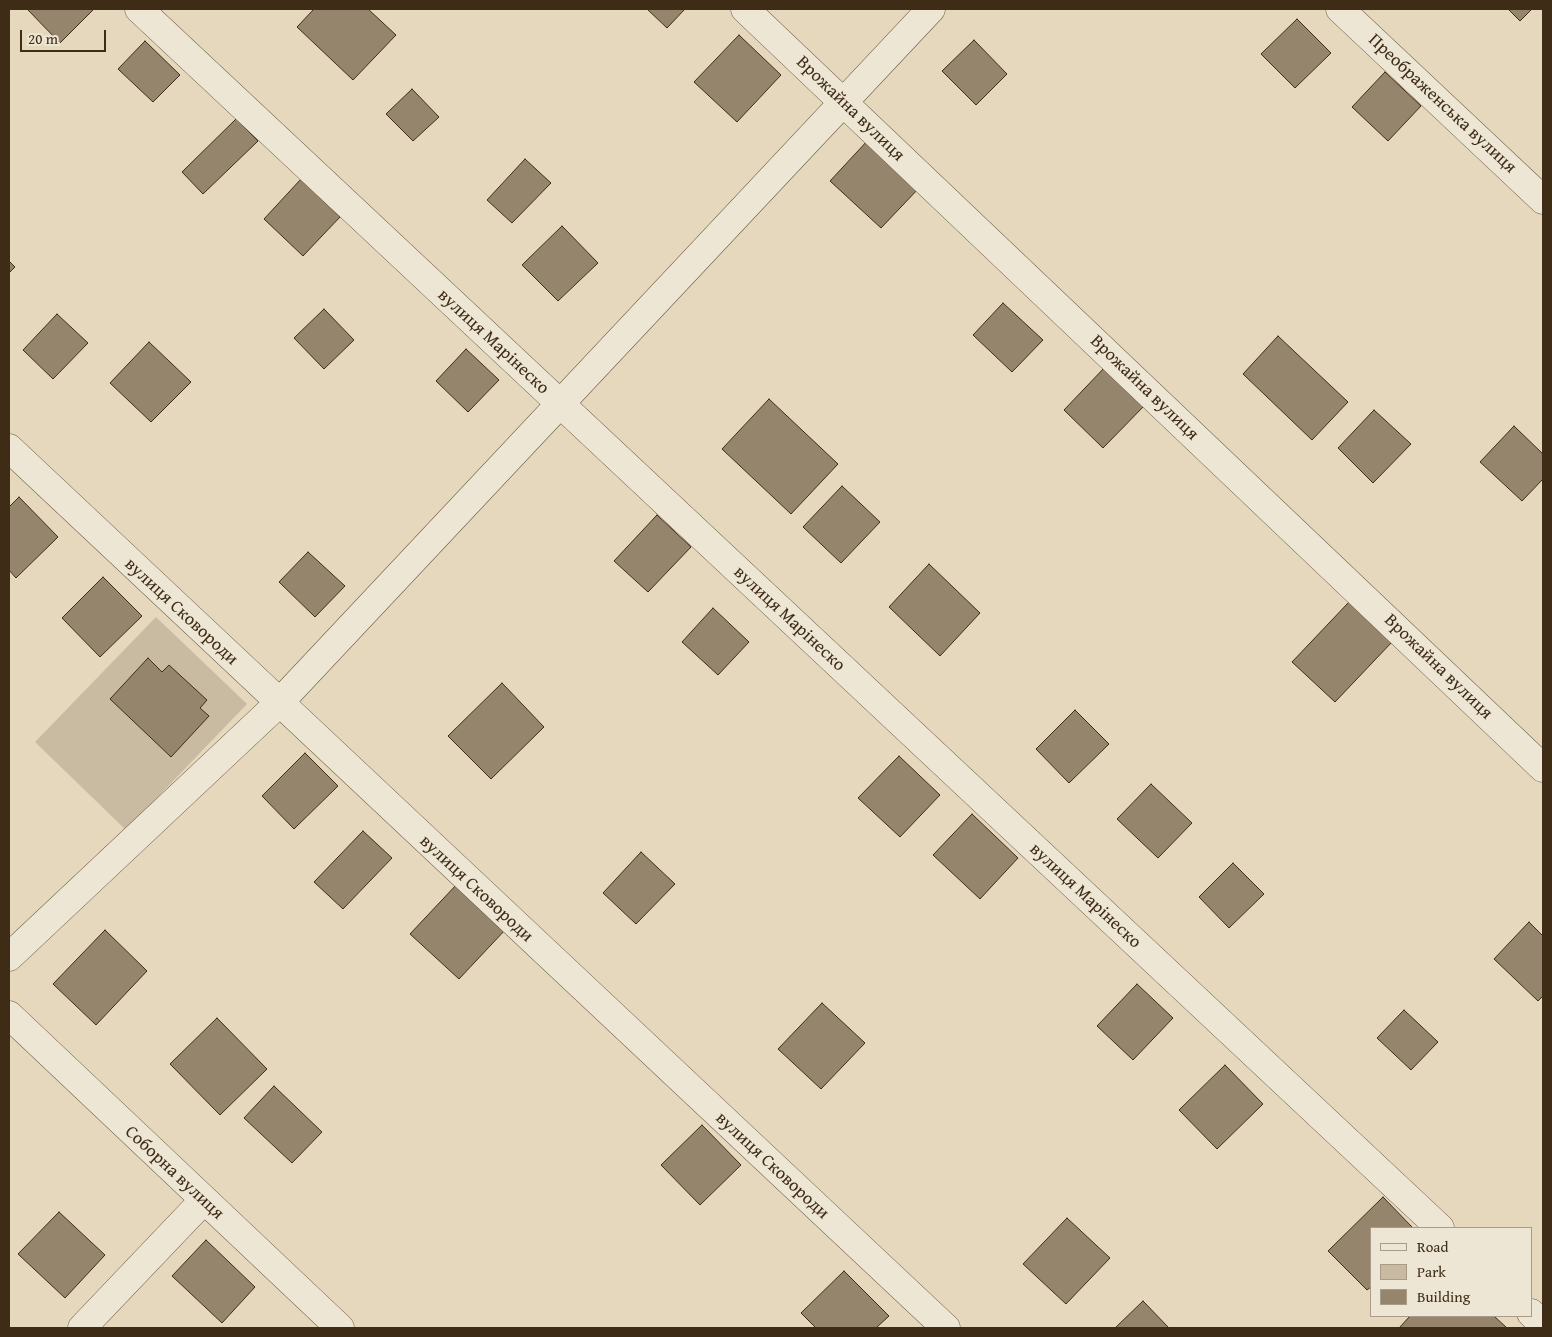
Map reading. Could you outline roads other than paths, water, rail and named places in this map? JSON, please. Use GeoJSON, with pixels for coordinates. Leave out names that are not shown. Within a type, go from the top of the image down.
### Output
{"type":"FeatureCollection","features":[{"type":"Feature","properties":{"kind":"street","name":"вулиця Марінеско"},"geometry":{"type":"LineString","coordinates":[[139,9],[1439,1227]]}},
{"type":"Feature","properties":{"kind":"street","name":"Врожайна вулиця"},"geometry":{"type":"LineString","coordinates":[[745,9],[1543,768]]}},
{"type":"Feature","properties":{"kind":"street"},"geometry":{"type":"LineString","coordinates":[[9,956],[278,704],[931,9]]}},
{"type":"Feature","properties":{"kind":"street","name":"Преображенська вулиця"},"geometry":{"type":"LineString","coordinates":[[1340,9],[1543,200]]}},
{"type":"Feature","properties":{"kind":"street","name":"вулиця Сковороди"},"geometry":{"type":"LineString","coordinates":[[9,448],[278,704],[946,1328]]}},
{"type":"Feature","properties":{"kind":"street","name":"Соборна вулиця"},"geometry":{"type":"LineString","coordinates":[[9,1016],[203,1201],[340,1328]]}},
{"type":"Feature","properties":{"kind":"street"},"geometry":{"type":"LineString","coordinates":[[82,1328],[203,1201]]}},
{"type":"Feature","properties":{"kind":"street"},"geometry":{"type":"LineString","coordinates":[[1532,1314],[1543,1325]]}}]}
